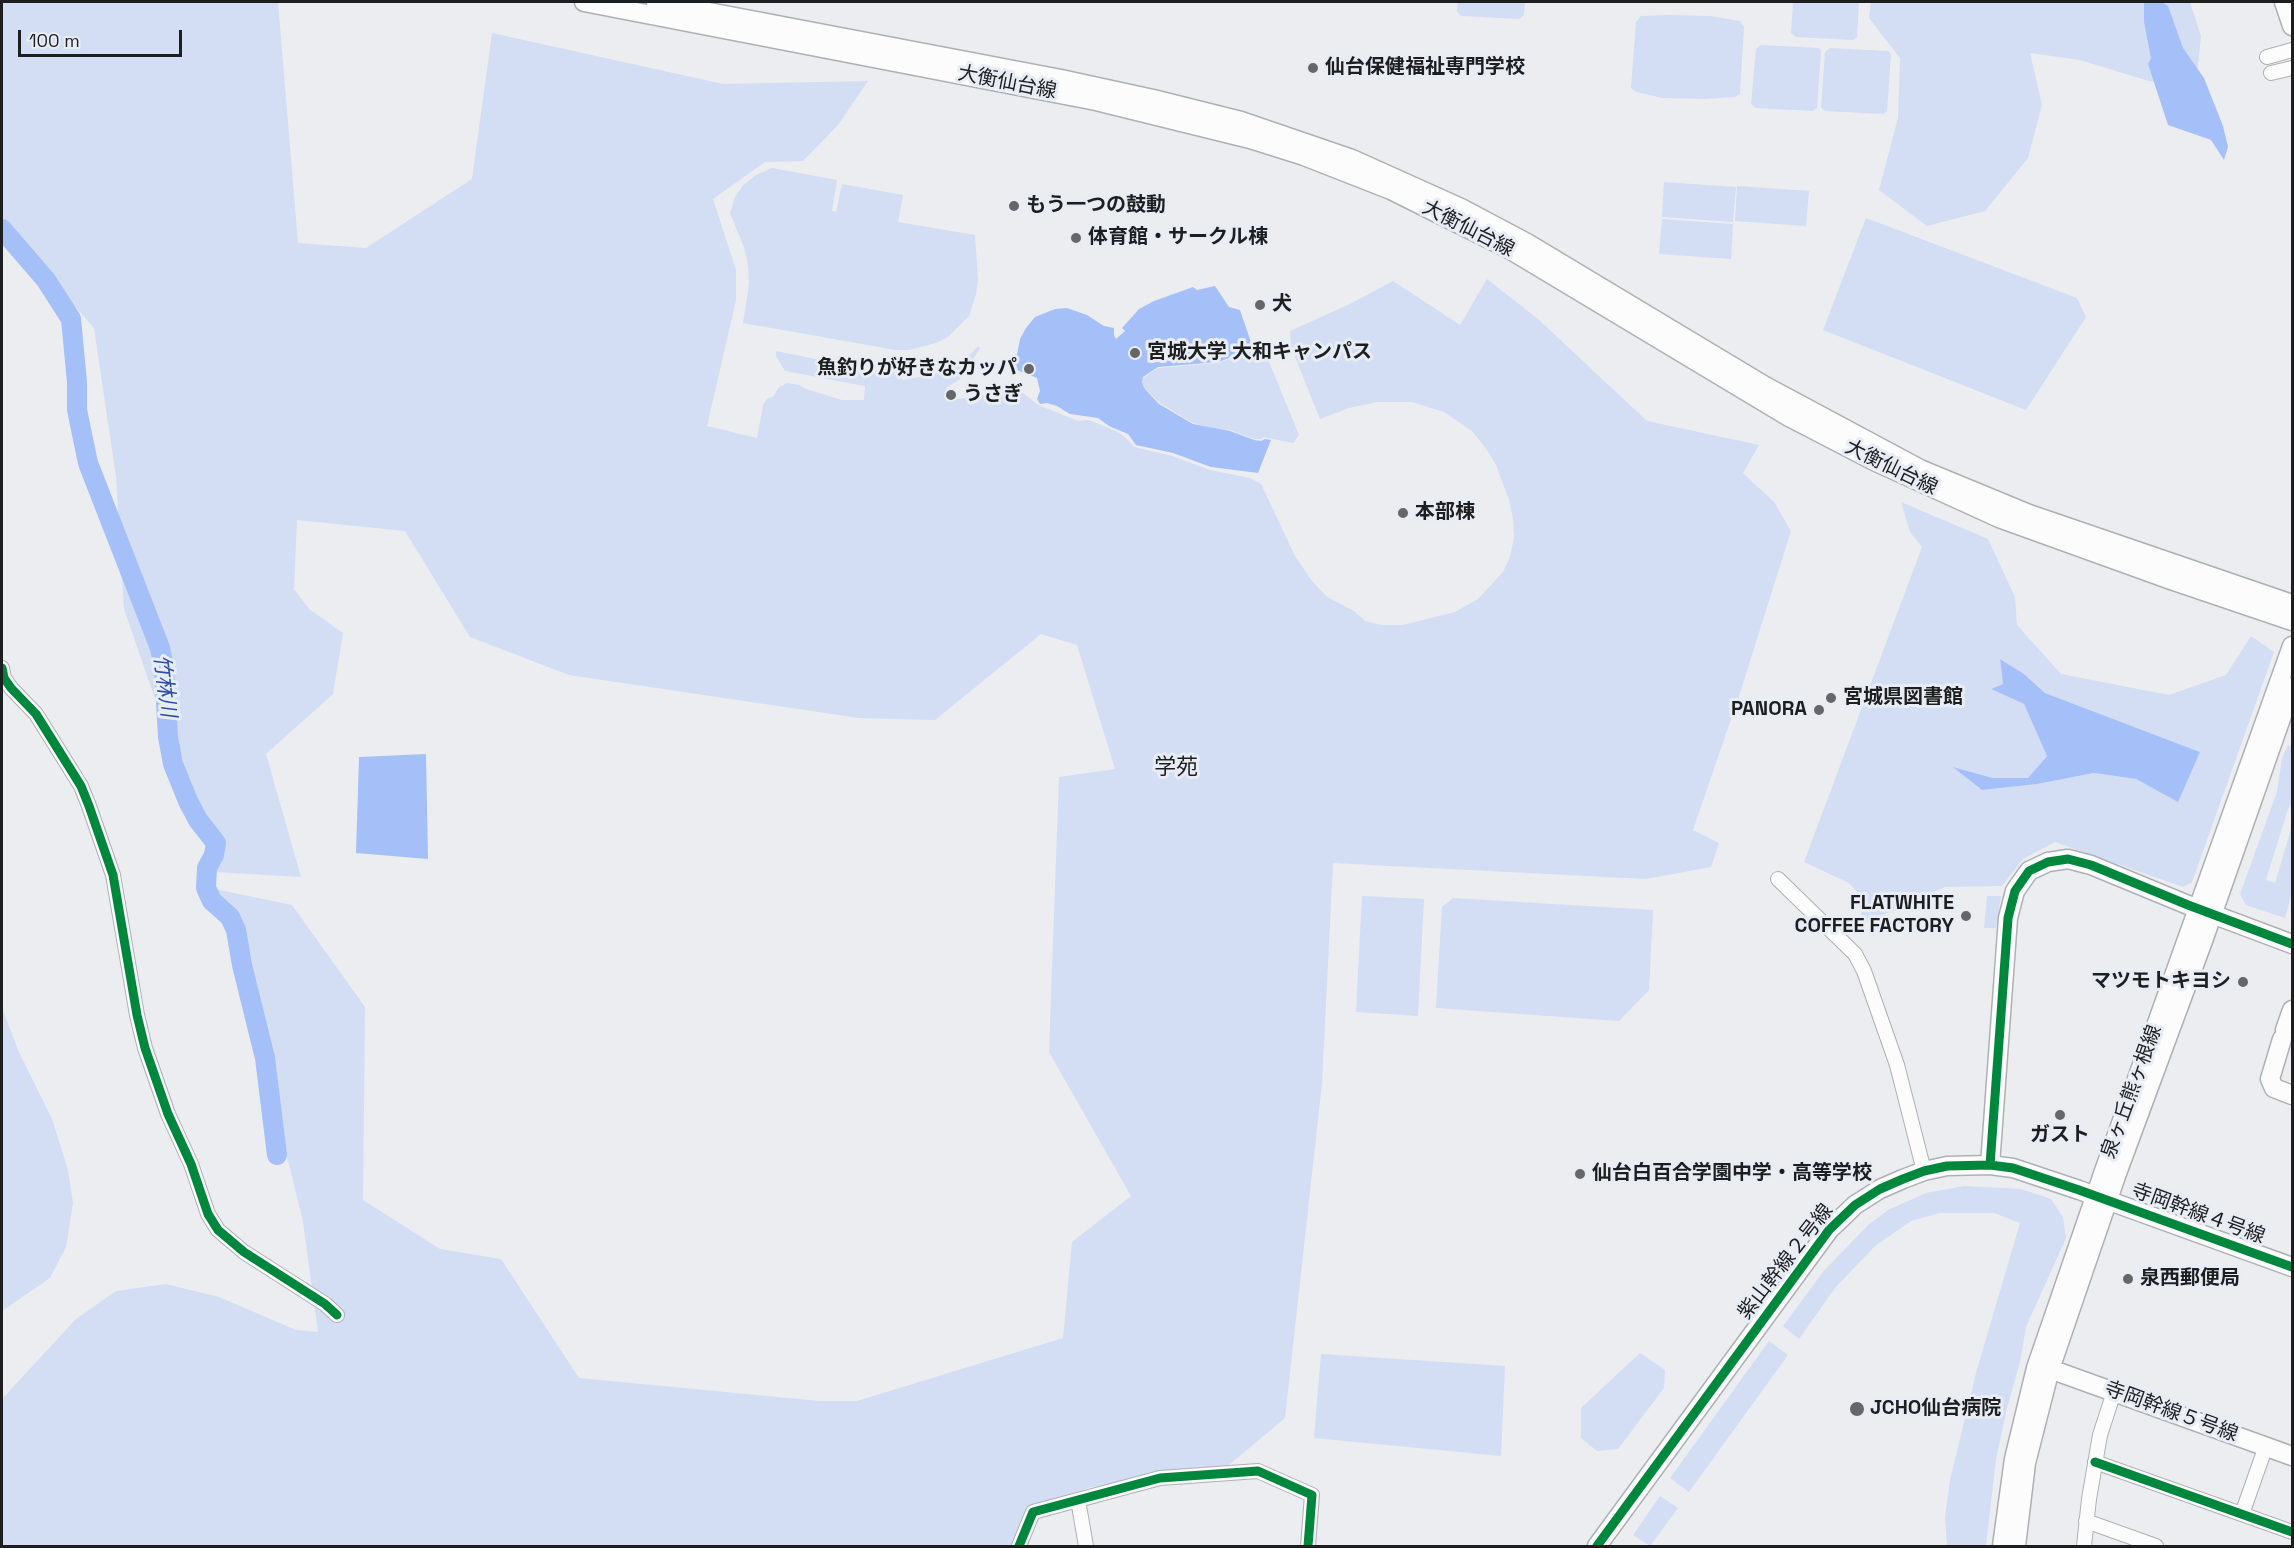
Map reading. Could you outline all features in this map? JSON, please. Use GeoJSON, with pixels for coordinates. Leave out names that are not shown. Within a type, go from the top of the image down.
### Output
{"type":"FeatureCollection","features":[{"type":"Feature","properties":{"kind":"main road","name":"大衡仙台線"},"geometry":{"type":"LineString","coordinates":[[584,2],[1096,100],[1250,139],[1304,156],[1391,190],[1509,249],[1793,410],[1920,469],[2029,514],[2292,604]]}},
{"type":"Feature","properties":{"kind":"main road","name":"大衡仙台線"},"geometry":{"type":"LineString","coordinates":[[656,2],[1061,79],[1194,108],[1287,136],[1352,159],[1461,208],[1527,243],[1874,461],[1999,518],[2292,621]]}},
{"type":"Feature","properties":{"kind":"main road"},"geometry":{"type":"LineString","coordinates":[[2284,2],[2292,26]]}},
{"type":"Feature","properties":{"kind":"main road","name":"泉ヶ丘熊ヶ根線"},"geometry":{"type":"LineString","coordinates":[[2205,912],[2292,646]]}},
{"type":"Feature","properties":{"kind":"main road","name":"泉ヶ丘熊ヶ根線"},"geometry":{"type":"LineString","coordinates":[[2002,1546],[2014,1459],[2036,1368],[2102,1198],[2205,912],[2292,687]]}},
{"type":"Feature","properties":{"kind":"main road"},"geometry":{"type":"LineString","coordinates":[[1990,1165],[2008,918],[2015,891],[2029,871],[2058,860],[2068,859],[2091,864],[2205,912],[2292,944]]}},
{"type":"Feature","properties":{"kind":"main road"},"geometry":{"type":"LineString","coordinates":[[2292,1010],[2270,1079],[2274,1088],[2292,1095]]}},
{"type":"Feature","properties":{"kind":"main road","name":"紫山幹線２号線"},"geometry":{"type":"LineString","coordinates":[[1601,1545],[1834,1223],[1855,1205],[1880,1189],[1924,1171],[1947,1166],[1990,1165],[2037,1175],[2102,1198]]}},
{"type":"Feature","properties":{"kind":"main road","name":"泉ヶ丘熊ヶ根線"},"geometry":{"type":"LineString","coordinates":[[2016,1546],[2026,1463],[2050,1369],[2102,1198]]}},
{"type":"Feature","properties":{"kind":"main road","name":"寺岡幹線４号線"},"geometry":{"type":"LineString","coordinates":[[2102,1198],[2290,1266]]}},
{"type":"Feature","properties":{"kind":"main road","name":"寺岡幹線５号線"},"geometry":{"type":"LineString","coordinates":[[2050,1369],[2292,1455]]}},
{"type":"Feature","properties":{"kind":"street"},"geometry":{"type":"LineString","coordinates":[[2267,57],[2292,50]]}},
{"type":"Feature","properties":{"kind":"street"},"geometry":{"type":"LineString","coordinates":[[2271,73],[2292,68]]}},
{"type":"Feature","properties":{"kind":"street"},"geometry":{"type":"LineString","coordinates":[[2,668],[4,678],[11,688],[36,714],[81,786],[89,806],[113,875],[137,1015],[146,1048],[168,1114],[191,1164],[208,1214],[218,1230],[244,1252],[325,1304],[337,1315]]}},
{"type":"Feature","properties":{"kind":"street"},"geometry":{"type":"LineString","coordinates":[[1779,879],[1855,954],[1864,971],[1897,1065],[1924,1171]]}},
{"type":"Feature","properties":{"kind":"street"},"geometry":{"type":"LineString","coordinates":[[2084,1546],[2100,1435],[2114,1392]]}},
{"type":"Feature","properties":{"kind":"street"},"geometry":{"type":"LineString","coordinates":[[2242,1514],[2266,1446]]}},
{"type":"Feature","properties":{"kind":"street"},"geometry":{"type":"LineString","coordinates":[[2095,1462],[2292,1532]]}},
{"type":"Feature","properties":{"kind":"street"},"geometry":{"type":"LineString","coordinates":[[1019,1546],[1033,1512],[1160,1478],[1258,1471],[1312,1495],[1308,1546]]}},
{"type":"Feature","properties":{"kind":"street"},"geometry":{"type":"LineString","coordinates":[[1078,1500],[1086,1546]]}},
{"type":"Feature","properties":{"kind":"street"},"geometry":{"type":"LineString","coordinates":[[2086,1521],[2138,1544],[2156,1546]]}},
{"type":"Feature","properties":{"kind":"shaded area"},"geometry":{"type":"Polygon","coordinates":[[[2,2],[278,2],[298,243],[366,248],[472,179],[492,33],[723,84],[868,81],[838,125],[803,161],[765,162],[713,199],[736,270],[736,300],[707,426],[757,438],[763,405],[767,399],[774,396],[778,388],[787,383],[842,400],[864,400],[865,386],[785,371],[776,356],[776,351],[879,372],[896,372],[903,380],[943,372],[971,354],[978,346],[980,348],[960,379],[946,388],[946,401],[981,395],[1023,393],[1038,405],[1078,421],[1089,420],[1116,431],[1134,447],[1172,456],[1210,470],[1250,478],[1261,484],[1295,556],[1312,581],[1327,597],[1354,611],[1365,621],[1381,625],[1403,625],[1455,612],[1478,599],[1503,572],[1510,557],[1514,538],[1509,500],[1496,465],[1485,447],[1472,431],[1444,412],[1412,402],[1378,402],[1349,408],[1320,419],[1291,347],[1290,331],[1350,304],[1393,281],[1460,325],[1487,279],[1538,319],[1647,421],[1759,445],[1743,473],[1774,502],[1791,531],[1740,693],[1693,830],[1719,843],[1711,867],[1646,879],[1333,863],[1322,1083],[1285,1418],[1229,1465],[1091,1487],[1027,1508],[1011,1546],[2,1546],[2,1399],[76,1319],[116,1291],[166,1284],[219,1297],[296,1330],[318,1332],[303,1222],[257,1032],[215,889],[292,905],[365,1007],[363,1200],[440,1249],[501,1259],[579,1378],[819,1401],[857,1401],[1063,1338],[1072,1242],[1131,1196],[1049,1052],[1059,777],[1115,769],[1077,645],[1041,634],[935,720],[859,718],[569,675],[470,637],[405,531],[297,520],[294,589],[309,609],[343,633],[333,694],[266,754],[301,877],[215,872],[124,609],[116,477],[94,328],[2,223],[2,2]]]}},
{"type":"Feature","properties":{"kind":"shaded area"},"geometry":{"type":"Polygon","coordinates":[[[1458,2],[1525,2],[1524,15],[1519,19],[1462,16],[1457,12],[1458,2]]]}},
{"type":"Feature","properties":{"kind":"shaded area"},"geometry":{"type":"Polygon","coordinates":[[[1793,2],[1859,2],[1857,37],[1853,40],[1796,37],[1791,33],[1793,2]]]}},
{"type":"Feature","properties":{"kind":"shaded area"},"geometry":{"type":"Polygon","coordinates":[[[1871,2],[2190,2],[2201,36],[2197,75],[2182,85],[2149,81],[2080,60],[2030,53],[2042,105],[2028,158],[1985,211],[1927,226],[1879,190],[1898,118],[1900,58],[1869,18],[1871,2]]]}},
{"type":"Feature","properties":{"kind":"shaded area"},"geometry":{"type":"Polygon","coordinates":[[[1641,16],[1710,16],[1740,21],[1744,27],[1740,94],[1735,97],[1704,99],[1663,98],[1636,92],[1631,88],[1636,22],[1641,16]]]}},
{"type":"Feature","properties":{"kind":"shaded area"},"geometry":{"type":"Polygon","coordinates":[[[1761,45],[1819,48],[1821,51],[1817,108],[1813,111],[1756,108],[1751,104],[1756,49],[1761,45]]]}},
{"type":"Feature","properties":{"kind":"shaded area"},"geometry":{"type":"Polygon","coordinates":[[[1830,48],[1888,51],[1891,54],[1887,111],[1883,114],[1825,111],[1821,107],[1825,52],[1830,48]]]}},
{"type":"Feature","properties":{"kind":"shaded area"},"geometry":{"type":"Polygon","coordinates":[[[772,168],[837,180],[832,211],[836,212],[842,184],[903,195],[898,222],[975,235],[978,279],[969,316],[948,337],[936,343],[909,350],[896,350],[743,323],[749,284],[748,265],[744,247],[730,213],[735,197],[743,185],[756,175],[772,168]]]}},
{"type":"Feature","properties":{"kind":"shaded area"},"geometry":{"type":"Polygon","coordinates":[[[1664,182],[1736,187],[1733,222],[1662,217],[1664,182]]]}},
{"type":"Feature","properties":{"kind":"shaded area"},"geometry":{"type":"Polygon","coordinates":[[[1737,186],[1809,191],[1806,226],[1735,221],[1737,186]]]}},
{"type":"Feature","properties":{"kind":"shaded area"},"geometry":{"type":"Polygon","coordinates":[[[1866,218],[2077,298],[2086,317],[2026,410],[1823,330],[1866,218]]]}},
{"type":"Feature","properties":{"kind":"shaded area"},"geometry":{"type":"Polygon","coordinates":[[[1662,219],[1733,224],[1731,259],[1659,254],[1662,219]]]}},
{"type":"Feature","properties":{"kind":"shaded area"},"geometry":{"type":"Polygon","coordinates":[[[1253,349],[1258,353],[1265,352],[1299,435],[1293,443],[1264,437],[1254,439],[1230,430],[1215,429],[1193,423],[1160,403],[1144,388],[1142,382],[1143,378],[1158,368],[1219,363],[1253,349]]]}},
{"type":"Feature","properties":{"kind":"shaded area"},"geometry":{"type":"Polygon","coordinates":[[[1901,502],[1988,539],[2015,597],[2017,625],[2061,674],[2169,695],[2226,675],[2251,636],[2274,652],[2192,882],[2183,887],[2055,842],[2023,859],[2002,886],[1945,887],[1856,927],[1866,901],[1849,883],[1804,862],[1922,547],[1910,532],[1901,502]],[[2000,659],[2003,684],[1991,689],[2024,704],[2047,755],[2029,778],[1993,778],[1954,767],[1959,772],[1982,790],[2037,784],[2094,773],[2136,779],[2177,801],[2200,752],[2045,693],[2024,674],[2000,659]]]}},
{"type":"Feature","properties":{"kind":"shaded area"},"geometry":{"type":"Polygon","coordinates":[[[2288,745],[2292,747],[2292,801],[2266,880],[2275,883],[2292,826],[2292,892],[2285,918],[2246,905],[2240,894],[2277,792],[2282,758],[2288,745]]]}},
{"type":"Feature","properties":{"kind":"shaded area"},"geometry":{"type":"Polygon","coordinates":[[[1362,896],[1424,899],[1418,1016],[1356,1012],[1362,896]]]}},
{"type":"Feature","properties":{"kind":"shaded area"},"geometry":{"type":"Polygon","coordinates":[[[1987,896],[2001,896],[1996,928],[1984,928],[1987,896]]]}},
{"type":"Feature","properties":{"kind":"shaded area"},"geometry":{"type":"Polygon","coordinates":[[[1453,898],[1653,910],[1649,990],[1619,1021],[1436,1008],[1442,907],[1453,898]]]}},
{"type":"Feature","properties":{"kind":"shaded area"},"geometry":{"type":"Polygon","coordinates":[[[2,1008],[18,1050],[52,1119],[68,1170],[73,1203],[66,1247],[50,1278],[2,1311],[2,1008]]]}},
{"type":"Feature","properties":{"kind":"shaded area"},"geometry":{"type":"Polygon","coordinates":[[[1964,1186],[2021,1189],[2051,1199],[2063,1217],[2066,1238],[2026,1327],[2020,1362],[1996,1459],[1986,1546],[1947,1546],[1945,1517],[1950,1480],[1976,1373],[2020,1223],[1994,1213],[1939,1213],[1911,1221],[1875,1246],[1835,1288],[1799,1339],[1783,1326],[1823,1272],[1868,1225],[1888,1210],[1926,1193],[1964,1186]]]}},
{"type":"Feature","properties":{"kind":"shaded area"},"geometry":{"type":"Polygon","coordinates":[[[1769,1341],[1788,1355],[1689,1492],[1670,1478],[1769,1341]]]}},
{"type":"Feature","properties":{"kind":"shaded area"},"geometry":{"type":"Polygon","coordinates":[[[1640,1353],[1665,1370],[1664,1388],[1618,1449],[1597,1451],[1581,1438],[1581,1408],[1640,1353]]]}},
{"type":"Feature","properties":{"kind":"shaded area"},"geometry":{"type":"Polygon","coordinates":[[[1321,1354],[1505,1366],[1501,1456],[1314,1438],[1321,1354]]]}},
{"type":"Feature","properties":{"kind":"shaded area"},"geometry":{"type":"Polygon","coordinates":[[[1660,1496],[1678,1508],[1650,1546],[1633,1535],[1660,1496]]]}},
{"type":"Feature","properties":{"kind":"water"},"geometry":{"type":"Polygon","coordinates":[[[2144,2],[2162,2],[2168,6],[2183,48],[2204,78],[2223,126],[2228,147],[2224,160],[2211,140],[2168,125],[2148,64],[2151,58],[2144,22],[2144,2]]]}},
{"type":"Feature","properties":{"kind":"water"},"geometry":{"type":"Polygon","coordinates":[[[1215,286],[1229,307],[1240,310],[1253,348],[1219,362],[1158,367],[1143,377],[1142,382],[1144,388],[1159,404],[1193,424],[1230,431],[1254,440],[1271,440],[1258,473],[1211,467],[1173,453],[1136,445],[1128,434],[1109,426],[1098,418],[1070,414],[1057,406],[1047,403],[1040,404],[1037,399],[1040,391],[1037,378],[1014,369],[1020,339],[1035,317],[1055,309],[1067,308],[1087,315],[1104,326],[1114,328],[1116,339],[1125,331],[1122,328],[1139,309],[1193,287],[1197,290],[1215,286]]]}},
{"type":"Feature","properties":{"kind":"water"},"geometry":{"type":"Polygon","coordinates":[[[2000,659],[2024,674],[2045,693],[2200,752],[2178,802],[2136,779],[2094,773],[2037,784],[1982,790],[1959,772],[1953,767],[1993,778],[2028,778],[2047,756],[2024,704],[1991,689],[2003,684],[2000,659]]]}},
{"type":"Feature","properties":{"kind":"water"},"geometry":{"type":"Polygon","coordinates":[[[426,754],[428,859],[356,853],[359,757],[426,754]]]}},
{"type":"Feature","properties":{"kind":"waterway","name":"竹林川"},"geometry":{"type":"LineString","coordinates":[[2,229],[46,280],[71,319],[77,382],[77,410],[88,463],[160,648],[164,668],[168,737],[173,764],[198,820],[216,843],[214,855],[207,868],[206,888],[212,901],[230,917],[236,930],[242,965],[265,1058],[277,1155]]}},
{"type":"Feature","properties":{"kind":"cycle path"},"geometry":{"type":"LineString","coordinates":[[2,668],[4,678],[11,688],[36,714],[81,786],[89,806],[113,875],[137,1015],[145,1048],[168,1114],[191,1164],[208,1214],[218,1230],[244,1252],[325,1304],[337,1315]]}},
{"type":"Feature","properties":{"kind":"cycle path"},"geometry":{"type":"LineString","coordinates":[[1990,1165],[2008,918],[2015,891],[2029,871],[2048,862],[2068,859],[2091,865],[2292,944]]}},
{"type":"Feature","properties":{"kind":"cycle path"},"geometry":{"type":"LineString","coordinates":[[1597,1546],[1829,1230],[1855,1205],[1880,1189],[1903,1179],[1947,1166],[1990,1165],[2013,1168],[2292,1267]]}},
{"type":"Feature","properties":{"kind":"cycle path"},"geometry":{"type":"LineString","coordinates":[[2095,1462],[2292,1532]]}},
{"type":"Feature","properties":{"kind":"cycle path"},"geometry":{"type":"LineString","coordinates":[[1019,1546],[1033,1512],[1160,1478],[1258,1471],[1312,1495],[1308,1546]]}},
{"type":"Feature","properties":{"kind":"place","name":"仙台保健福祉専門学校"},"geometry":{"type":"Point","coordinates":[1313,68]}},
{"type":"Feature","properties":{"kind":"place","name":"もう一つの鼓動"},"geometry":{"type":"Point","coordinates":[1014,206]}},
{"type":"Feature","properties":{"kind":"place","name":"体育館・サークル棟"},"geometry":{"type":"Point","coordinates":[1076,238]}},
{"type":"Feature","properties":{"kind":"place","name":"犬"},"geometry":{"type":"Point","coordinates":[1260,305]}},
{"type":"Feature","properties":{"kind":"place","name":"宮城大学 大和キャンパス"},"geometry":{"type":"Point","coordinates":[1135,353]}},
{"type":"Feature","properties":{"kind":"place","name":"魚釣りが好きなカッパ"},"geometry":{"type":"Point","coordinates":[1029,369]}},
{"type":"Feature","properties":{"kind":"place","name":"うさぎ"},"geometry":{"type":"Point","coordinates":[951,395]}},
{"type":"Feature","properties":{"kind":"place","name":"本部棟"},"geometry":{"type":"Point","coordinates":[1403,513]}},
{"type":"Feature","properties":{"kind":"place","name":"宮城県図書館"},"geometry":{"type":"Point","coordinates":[1831,698]}},
{"type":"Feature","properties":{"kind":"place","name":"PANORA"},"geometry":{"type":"Point","coordinates":[1819,710]}},
{"type":"Feature","properties":{"kind":"place","name":"FLATWHITE COFFEE FACTORY"},"geometry":{"type":"Point","coordinates":[1966,916]}},
{"type":"Feature","properties":{"kind":"place","name":"マツモトキヨシ"},"geometry":{"type":"Point","coordinates":[2243,982]}},
{"type":"Feature","properties":{"kind":"place","name":"ガスト"},"geometry":{"type":"Point","coordinates":[2060,1115]}},
{"type":"Feature","properties":{"kind":"place","name":"仙台白百合学園中学・高等学校"},"geometry":{"type":"Point","coordinates":[1580,1174]}},
{"type":"Feature","properties":{"kind":"place","name":"泉西郵便局"},"geometry":{"type":"Point","coordinates":[2128,1279]}},
{"type":"Feature","properties":{"kind":"place","name":"JCHO仙台病院"},"geometry":{"type":"Point","coordinates":[1857,1409]}},
{"type":"Feature","properties":{"kind":"district","name":"学苑"},"geometry":{"type":"Point","coordinates":[1176,768]}}]}
